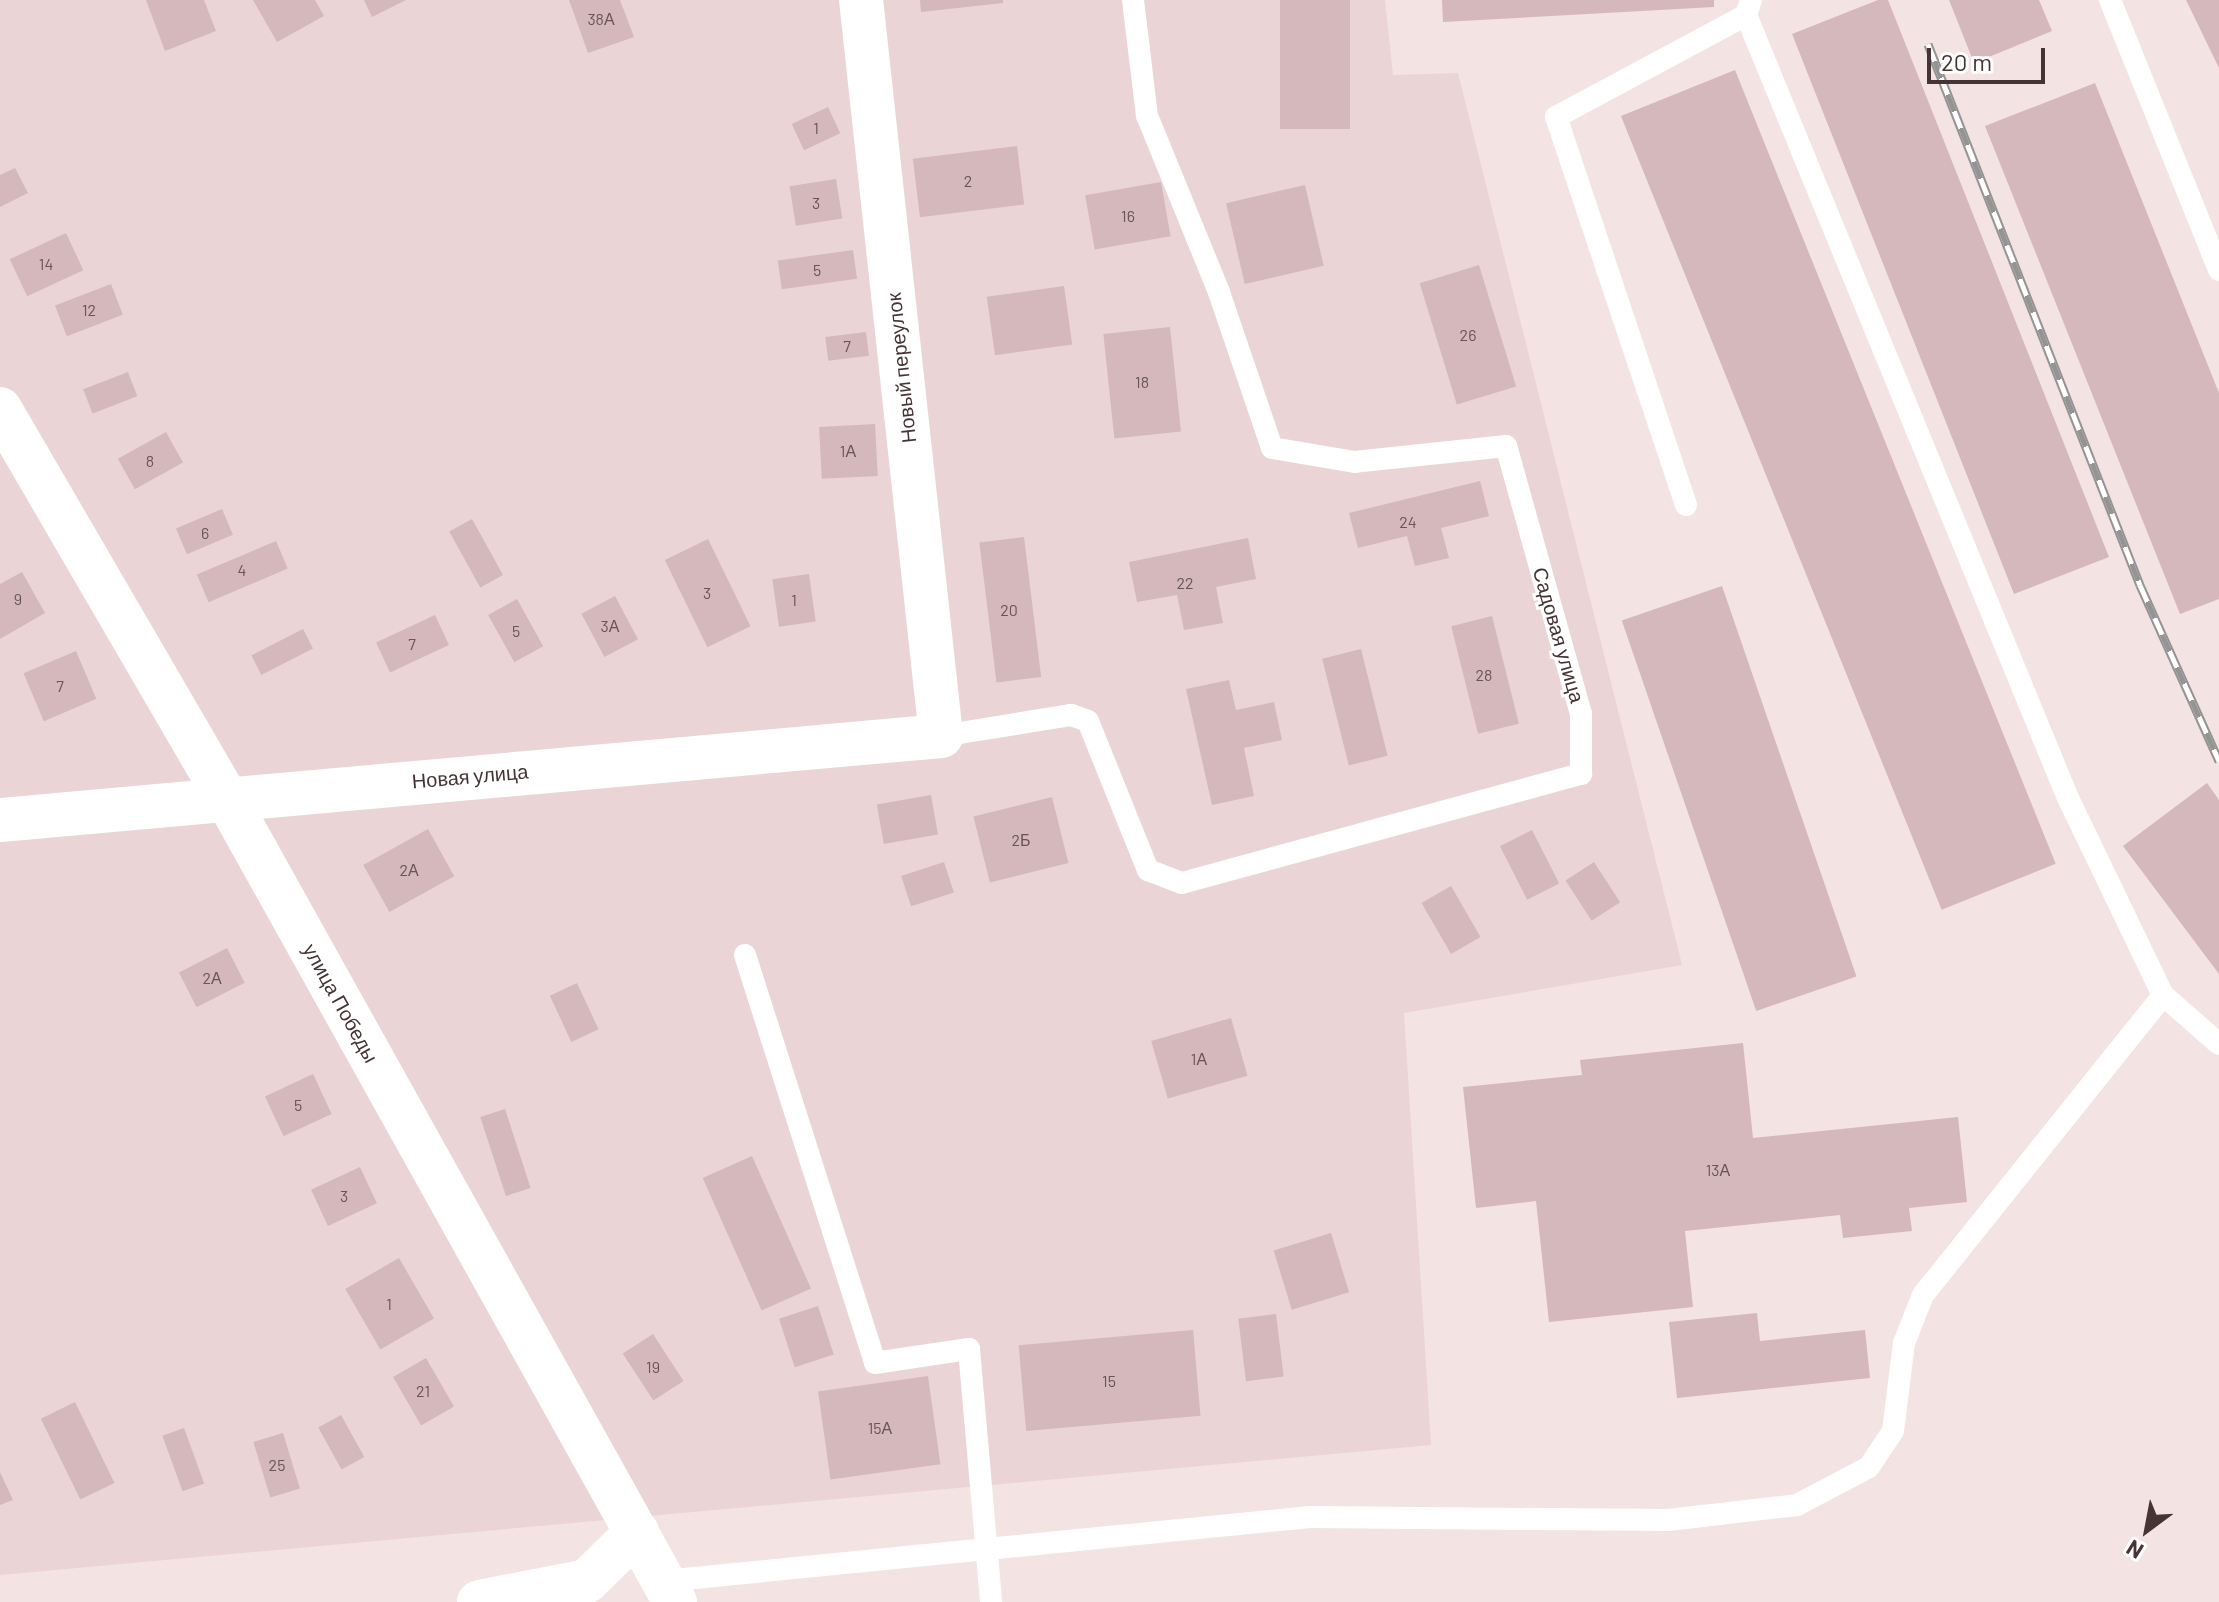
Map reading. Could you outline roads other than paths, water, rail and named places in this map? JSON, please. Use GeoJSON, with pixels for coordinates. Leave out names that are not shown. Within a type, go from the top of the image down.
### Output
{"type":"FeatureCollection","features":[{"type":"Feature","properties":{"kind":"street","name":"Новый переулок"},"geometry":{"type":"LineString","coordinates":[[861,0],[941,736]]}},
{"type":"Feature","properties":{"kind":"street","name":"улица Победы"},"geometry":{"type":"LineString","coordinates":[[0,409],[226,797],[669,1591]]}},
{"type":"Feature","properties":{"kind":"street","name":"Новая улица"},"geometry":{"type":"LineString","coordinates":[[0,820],[226,797],[941,736]]}},
{"type":"Feature","properties":{"kind":"street"},"geometry":{"type":"LineString","coordinates":[[482,1602],[587,1592],[637,1532]]}},
{"type":"Feature","properties":{"kind":"lane","name":"Садовая улица"},"geometry":{"type":"LineString","coordinates":[[941,736],[1071,715],[1088,721],[1148,870],[1182,883],[1581,774],[1581,714],[1506,446],[1355,462],[1272,448],[1219,292],[1147,116],[1133,0]]}},
{"type":"Feature","properties":{"kind":"lane"},"geometry":{"type":"LineString","coordinates":[[2110,0],[2219,270]]}},
{"type":"Feature","properties":{"kind":"lane"},"geometry":{"type":"LineString","coordinates":[[1686,505],[1556,117],[1748,7],[2068,798],[2163,995],[2219,1044]]}},
{"type":"Feature","properties":{"kind":"lane"},"geometry":{"type":"LineString","coordinates":[[745,955],[875,1363],[969,1349],[991,1602]]}},
{"type":"Feature","properties":{"kind":"lane"},"geometry":{"type":"LineString","coordinates":[[669,1591],[987,1546],[1310,1517],[1668,1520],[1797,1505],[1869,1467],[1893,1431],[1904,1343],[1923,1295],[2163,995]]}},
{"type":"Feature","properties":{"kind":"railway"},"geometry":{"type":"LineString","coordinates":[[1928,44],[2140,585],[2219,761]]}}]}
